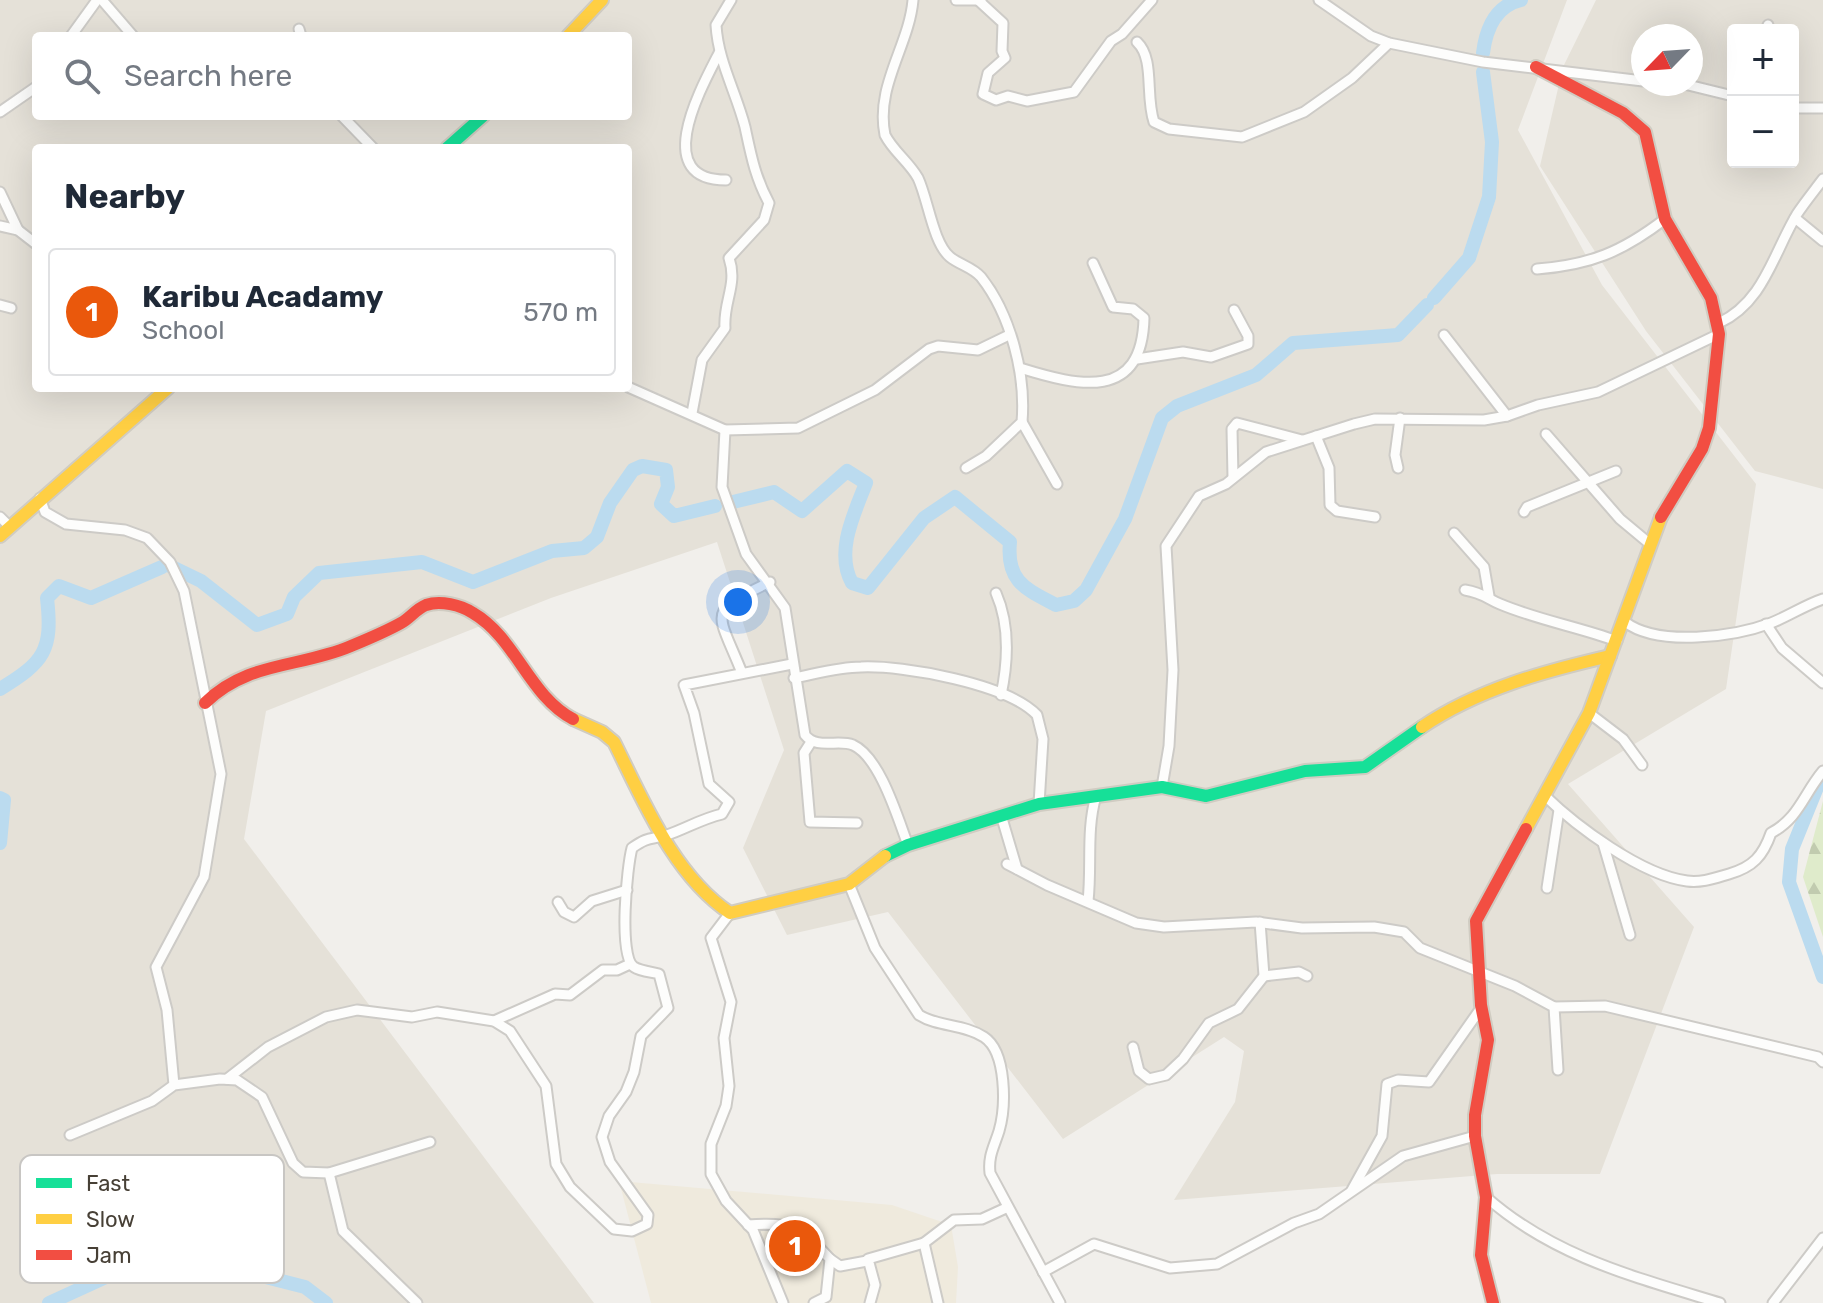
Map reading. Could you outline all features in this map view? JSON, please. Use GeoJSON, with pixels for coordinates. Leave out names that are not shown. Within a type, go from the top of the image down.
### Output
{"type":"FeatureCollection","features":[{"type":"Feature","properties":{"kind":"street"},"geometry":{"type":"LineString","coordinates":[[74,32],[100,0],[129,32]]}},
{"type":"Feature","properties":{"kind":"street"},"geometry":{"type":"LineString","coordinates":[[572,32],[602,0]]}},
{"type":"Feature","properties":{"kind":"street"},"geometry":{"type":"LineString","coordinates":[[692,413],[702,360],[725,328],[724,316],[735,275],[729,258],[764,220],[769,203],[754,173],[745,127],[719,53],[716,25],[731,0]]}},
{"type":"Feature","properties":{"kind":"street"},"geometry":{"type":"LineString","coordinates":[[913,0],[912,14],[887,82],[885,135],[917,175],[936,230],[950,257],[980,276],[1009,335],[1020,368],[1022,422],[1057,484]]}},
{"type":"Feature","properties":{"kind":"street"},"geometry":{"type":"LineString","coordinates":[[956,0],[980,0],[1003,23],[1002,51],[1005,58],[988,73],[983,94],[996,100],[1008,96],[1027,101],[1074,92],[1111,41],[1122,34],[1152,0]]}},
{"type":"Feature","properties":{"kind":"street"},"geometry":{"type":"LineString","coordinates":[[1319,0],[1371,36],[1389,43],[1483,62],[1631,79]]}},
{"type":"Feature","properties":{"kind":"street"},"geometry":{"type":"LineString","coordinates":[[1137,42],[1149,62],[1147,92],[1154,122],[1169,129],[1231,138],[1304,112],[1352,78],[1389,43]]}},
{"type":"Feature","properties":{"kind":"street"},"geometry":{"type":"LineString","coordinates":[[719,53],[696,97],[685,148],[692,168],[703,177],[726,180]]}},
{"type":"Feature","properties":{"kind":"street"},"geometry":{"type":"LineString","coordinates":[[1493,1303],[1481,1255],[1486,1197],[1475,1136],[1475,1115],[1488,1040],[1478,971],[1479,913],[1589,713],[1625,622],[1655,528],[1702,449],[1709,428],[1719,328],[1711,298],[1665,219],[1645,132],[1623,113],[1536,67]]}},
{"type":"Feature","properties":{"kind":"street"},"geometry":{"type":"LineString","coordinates":[[1703,89],[1727,95]]}},
{"type":"Feature","properties":{"kind":"street"},"geometry":{"type":"LineString","coordinates":[[0,112],[32,90]]}},
{"type":"Feature","properties":{"kind":"street"},"geometry":{"type":"LineString","coordinates":[[1799,108],[1823,108]]}},
{"type":"Feature","properties":{"kind":"street"},"geometry":{"type":"LineString","coordinates":[[346,120],[369,144]]}},
{"type":"Feature","properties":{"kind":"street"},"geometry":{"type":"LineString","coordinates":[[452,144],[478,120]]}},
{"type":"Feature","properties":{"kind":"street"},"geometry":{"type":"LineString","coordinates":[[1162,787],[1169,746],[1173,670],[1166,546],[1199,496],[1233,478],[1256,457],[1375,419],[1484,420],[1598,392],[1719,328],[1736,315],[1759,288],[1795,218],[1823,179]]}},
{"type":"Feature","properties":{"kind":"street"},"geometry":{"type":"LineString","coordinates":[[0,192],[18,230]]}},
{"type":"Feature","properties":{"kind":"street"},"geometry":{"type":"LineString","coordinates":[[1795,218],[1823,241]]}},
{"type":"Feature","properties":{"kind":"street"},"geometry":{"type":"LineString","coordinates":[[1537,269],[1580,266],[1624,248],[1665,219]]}},
{"type":"Feature","properties":{"kind":"street"},"geometry":{"type":"LineString","coordinates":[[0,226],[18,230],[32,241]]}},
{"type":"Feature","properties":{"kind":"street"},"geometry":{"type":"LineString","coordinates":[[1093,263],[1113,307],[1133,309],[1144,318],[1144,338],[1137,359]]}},
{"type":"Feature","properties":{"kind":"street"},"geometry":{"type":"LineString","coordinates":[[0,305],[11,308]]}},
{"type":"Feature","properties":{"kind":"street"},"geometry":{"type":"LineString","coordinates":[[1020,368],[1095,385],[1111,380],[1137,359],[1183,352],[1211,357],[1248,344],[1248,336],[1234,310]]}},
{"type":"Feature","properties":{"kind":"street"},"geometry":{"type":"LineString","coordinates":[[632,389],[725,430],[764,432],[804,427],[875,390],[929,349],[938,346],[978,350],[1009,335]]}},
{"type":"Feature","properties":{"kind":"street"},"geometry":{"type":"LineString","coordinates":[[1444,335],[1507,416]]}},
{"type":"Feature","properties":{"kind":"street"},"geometry":{"type":"LineString","coordinates":[[3,527],[163,392]]}},
{"type":"Feature","properties":{"kind":"street"},"geometry":{"type":"LineString","coordinates":[[1398,468],[1395,455],[1400,418]]}},
{"type":"Feature","properties":{"kind":"street"},"geometry":{"type":"LineString","coordinates":[[966,468],[986,456],[1022,422]]}},
{"type":"Feature","properties":{"kind":"street"},"geometry":{"type":"LineString","coordinates":[[1233,478],[1232,429],[1237,423],[1302,440]]}},
{"type":"Feature","properties":{"kind":"street"},"geometry":{"type":"LineString","coordinates":[[725,430],[722,487],[746,554],[770,582],[785,608],[805,735],[811,742],[851,744],[869,759],[908,845]]}},
{"type":"Feature","properties":{"kind":"street"},"geometry":{"type":"LineString","coordinates":[[1546,434],[1620,519],[1650,544]]}},
{"type":"Feature","properties":{"kind":"street"},"geometry":{"type":"LineString","coordinates":[[1316,436],[1329,468],[1330,505],[1337,511],[1375,517]]}},
{"type":"Feature","properties":{"kind":"street"},"geometry":{"type":"LineString","coordinates":[[1524,512],[1527,507],[1616,471]]}},
{"type":"Feature","properties":{"kind":"street"},"geometry":{"type":"LineString","coordinates":[[40,498],[45,512],[52,518],[66,524],[125,530],[147,538],[170,562],[179,576],[205,680],[205,703],[221,764],[204,877],[156,967],[167,1010],[174,1085]]}},
{"type":"Feature","properties":{"kind":"street"},"geometry":{"type":"LineString","coordinates":[[1454,533],[1484,567],[1489,596]]}},
{"type":"Feature","properties":{"kind":"street"},"geometry":{"type":"LineString","coordinates":[[742,673],[722,621],[722,609],[729,602],[770,582]]}},
{"type":"Feature","properties":{"kind":"street"},"geometry":{"type":"LineString","coordinates":[[1465,590],[1617,641]]}},
{"type":"Feature","properties":{"kind":"street"},"geometry":{"type":"LineString","coordinates":[[996,593],[1002,607],[1008,666],[1001,695]]}},
{"type":"Feature","properties":{"kind":"street"},"geometry":{"type":"LineString","coordinates":[[1625,622],[1647,635],[1670,639],[1766,624],[1823,599]]}},
{"type":"Feature","properties":{"kind":"street"},"geometry":{"type":"LineString","coordinates":[[205,703],[215,691],[244,674],[291,658],[342,650],[396,626],[425,605],[454,607],[471,613],[490,627],[562,713],[606,733],[665,836],[711,903],[730,913]]}},
{"type":"Feature","properties":{"kind":"street"},"geometry":{"type":"LineString","coordinates":[[1766,624],[1782,648],[1823,683]]}},
{"type":"Feature","properties":{"kind":"street"},"geometry":{"type":"LineString","coordinates":[[783,1303],[748,1225],[726,1201],[711,1174],[711,1144],[726,1106],[729,1086],[724,1038],[731,1002],[711,938],[730,913],[849,884],[878,859],[908,845],[1039,804],[1162,787],[1206,796],[1305,771],[1365,767],[1443,713],[1538,672],[1610,656]]}},
{"type":"Feature","properties":{"kind":"street"},"geometry":{"type":"LineString","coordinates":[[630,964],[625,943],[632,848],[649,836],[665,836],[689,823],[722,814],[729,802],[709,784],[694,713],[684,685],[792,664]]}},
{"type":"Feature","properties":{"kind":"street"},"geometry":{"type":"LineString","coordinates":[[794,678],[860,666],[947,675],[1001,695],[1037,715],[1043,739],[1039,804]]}},
{"type":"Feature","properties":{"kind":"street"},"geometry":{"type":"LineString","coordinates":[[1589,713],[1623,739],[1642,765]]}},
{"type":"Feature","properties":{"kind":"street"},"geometry":{"type":"LineString","coordinates":[[811,742],[804,753],[810,822],[857,823]]}},
{"type":"Feature","properties":{"kind":"street"},"geometry":{"type":"LineString","coordinates":[[1544,795],[1603,843],[1684,881],[1703,882],[1746,869],[1764,853],[1771,833],[1791,822],[1806,792],[1823,771]]}},
{"type":"Feature","properties":{"kind":"street"},"geometry":{"type":"LineString","coordinates":[[1088,901],[1092,878],[1089,825],[1096,796]]}},
{"type":"Feature","properties":{"kind":"street"},"geometry":{"type":"LineString","coordinates":[[1547,888],[1559,810]]}},
{"type":"Feature","properties":{"kind":"street"},"geometry":{"type":"LineString","coordinates":[[1001,815],[1012,866],[1054,889],[1136,923],[1164,927],[1260,922],[1404,932],[1420,948],[1554,1007],[1605,1006],[1818,1057],[1823,1062]]}},
{"type":"Feature","properties":{"kind":"street"},"geometry":{"type":"LineString","coordinates":[[1603,843],[1630,935]]}},
{"type":"Feature","properties":{"kind":"street"},"geometry":{"type":"LineString","coordinates":[[849,884],[875,948],[919,1015],[927,1020],[973,1031],[993,1044],[1002,1066],[1000,1128],[989,1162],[996,1190],[1060,1303]]}},
{"type":"Feature","properties":{"kind":"street"},"geometry":{"type":"LineString","coordinates":[[558,902],[564,912],[574,917],[592,901],[627,890]]}},
{"type":"Feature","properties":{"kind":"street"},"geometry":{"type":"LineString","coordinates":[[1133,1047],[1139,1071],[1149,1079],[1166,1075],[1183,1059],[1209,1023],[1238,1009],[1264,976],[1260,922]]}},
{"type":"Feature","properties":{"kind":"street"},"geometry":{"type":"LineString","coordinates":[[227,1079],[268,1047],[326,1017],[357,1010],[412,1017],[437,1012],[494,1021],[510,1031],[546,1086],[556,1164],[570,1187],[614,1229],[632,1231],[647,1224],[648,1215],[610,1162],[602,1137],[609,1116],[630,1082],[641,1036],[668,1008],[659,974],[630,964],[617,970],[603,970],[570,995],[555,994],[494,1021]]}},
{"type":"Feature","properties":{"kind":"street"},"geometry":{"type":"LineString","coordinates":[[1264,976],[1299,972],[1307,976]]}},
{"type":"Feature","properties":{"kind":"street"},"geometry":{"type":"LineString","coordinates":[[1554,1007],[1558,1070]]}},
{"type":"Feature","properties":{"kind":"street"},"geometry":{"type":"LineString","coordinates":[[1346,1198],[1382,1136],[1387,1084],[1398,1080],[1429,1082],[1481,1008]]}},
{"type":"Feature","properties":{"kind":"street"},"geometry":{"type":"LineString","coordinates":[[70,1135],[152,1101],[174,1085],[227,1079],[237,1080],[266,1103],[297,1169],[329,1173],[430,1142]]}},
{"type":"Feature","properties":{"kind":"street"},"geometry":{"type":"LineString","coordinates":[[1043,1272],[1094,1244],[1170,1268],[1217,1264],[1346,1198],[1403,1156],[1475,1136]]}},
{"type":"Feature","properties":{"kind":"street"},"geometry":{"type":"LineString","coordinates":[[329,1173],[343,1231],[417,1303]]}},
{"type":"Feature","properties":{"kind":"street"},"geometry":{"type":"LineString","coordinates":[[1486,1197],[1516,1224],[1597,1266],[1720,1303]]}},
{"type":"Feature","properties":{"kind":"street"},"geometry":{"type":"LineString","coordinates":[[748,1225],[778,1223],[804,1230],[840,1266],[924,1243],[954,1220],[982,1219],[1006,1208]]}},
{"type":"Feature","properties":{"kind":"street"},"geometry":{"type":"LineString","coordinates":[[1773,1303],[1823,1238]]}},
{"type":"Feature","properties":{"kind":"street"},"geometry":{"type":"LineString","coordinates":[[924,1243],[938,1303]]}},
{"type":"Feature","properties":{"kind":"street"},"geometry":{"type":"LineString","coordinates":[[814,1303],[826,1297],[830,1259]]}},
{"type":"Feature","properties":{"kind":"street"},"geometry":{"type":"LineString","coordinates":[[867,1261],[875,1285],[870,1303]]}},
{"type":"Feature","properties":{"kind":"shaded area"},"geometry":{"type":"Polygon","coordinates":[[[0,0],[1567,0],[1518,130],[1602,285],[1756,484],[1726,689],[1568,784],[1694,927],[1600,1174],[1497,1174],[1174,1200],[1235,1102],[1244,1051],[1224,1037],[1063,1139],[888,912],[787,935],[743,848],[784,750],[717,542],[551,598],[266,711],[244,839],[594,1303],[0,1303],[0,0]]]}},
{"type":"Feature","properties":{"kind":"shaded area"},"geometry":{"type":"Polygon","coordinates":[[[1596,0],[1823,0],[1823,489],[1755,471],[1646,331],[1540,166],[1563,67],[1596,0]]]}},
{"type":"Feature","properties":{"kind":"shaded area"},"geometry":{"type":"Polygon","coordinates":[[[619,1181],[892,1205],[951,1225],[958,1267],[956,1303],[651,1303],[619,1181]]]}},
{"type":"Feature","properties":{"kind":"green space"},"geometry":{"type":"Polygon","coordinates":[[[1823,801],[1823,937],[1803,877],[1823,801]]]}},
{"type":"Feature","properties":{"kind":"waterway"},"geometry":{"type":"LineString","coordinates":[[1483,53],[1487,35],[1498,13],[1521,0]]}},
{"type":"Feature","properties":{"kind":"waterway"},"geometry":{"type":"LineString","coordinates":[[1434,298],[1469,258],[1489,197],[1492,142],[1483,72]]}},
{"type":"Feature","properties":{"kind":"waterway"},"geometry":{"type":"LineString","coordinates":[[733,502],[774,492],[802,511],[847,471],[866,483],[848,533],[845,559],[852,583],[868,588],[924,518],[955,497],[1010,542],[1011,566],[1027,589],[1056,605],[1074,601],[1086,590],[1125,519],[1162,418],[1177,406],[1256,375],[1293,343],[1398,335],[1427,305]]}},
{"type":"Feature","properties":{"kind":"waterway"},"geometry":{"type":"LineString","coordinates":[[170,566],[201,581],[257,625],[287,614],[294,597],[319,573],[422,562],[473,582],[552,551],[584,548],[597,537],[610,503],[633,470],[642,466],[666,470],[668,487],[661,504],[674,516],[715,506]]}},
{"type":"Feature","properties":{"kind":"waterway"},"geometry":{"type":"LineString","coordinates":[[0,689],[27,671],[42,653],[48,631],[47,598],[59,586],[91,598],[162,567]]}},
{"type":"Feature","properties":{"kind":"waterway"},"geometry":{"type":"LineString","coordinates":[[1820,780],[1792,849],[1789,882],[1823,977]]}},
{"type":"Feature","properties":{"kind":"waterway"},"geometry":{"type":"LineString","coordinates":[[0,798],[4,800],[0,843]]}},
{"type":"Feature","properties":{"kind":"waterway"},"geometry":{"type":"LineString","coordinates":[[284,1282],[305,1287],[326,1303]]}},
{"type":"Feature","properties":{"kind":"waterway"},"geometry":{"type":"LineString","coordinates":[[49,1303],[93,1283]]}},
{"type":"Feature","properties":{"kind":"traffic: fast"},"geometry":{"type":"LineString","coordinates":[[452,144],[478,120]]}},
{"type":"Feature","properties":{"kind":"traffic: fast"},"geometry":{"type":"LineString","coordinates":[[885,856],[908,845],[1039,804],[1162,787],[1206,796],[1305,771],[1365,767],[1422,727]]}},
{"type":"Feature","properties":{"kind":"traffic: slow"},"geometry":{"type":"LineString","coordinates":[[572,32],[602,0]]}},
{"type":"Feature","properties":{"kind":"traffic: slow"},"geometry":{"type":"LineString","coordinates":[[0,536],[163,392]]}},
{"type":"Feature","properties":{"kind":"traffic: slow"},"geometry":{"type":"LineString","coordinates":[[1526,829],[1589,713],[1661,517]]}},
{"type":"Feature","properties":{"kind":"traffic: slow"},"geometry":{"type":"LineString","coordinates":[[1422,727],[1489,692],[1537,675],[1610,656]]}},
{"type":"Feature","properties":{"kind":"traffic: slow"},"geometry":{"type":"LineString","coordinates":[[573,719],[602,732],[614,742],[676,858],[692,879],[730,913],[849,884],[885,856]]}},
{"type":"Feature","properties":{"kind":"traffic: jam"},"geometry":{"type":"LineString","coordinates":[[1536,67],[1623,113],[1645,132],[1665,219],[1711,298],[1719,334],[1709,428],[1702,449],[1661,517]]}},
{"type":"Feature","properties":{"kind":"traffic: jam"},"geometry":{"type":"LineString","coordinates":[[205,703],[238,679],[351,646],[401,623],[426,605],[444,603],[468,610],[488,624],[545,696],[573,719]]}},
{"type":"Feature","properties":{"kind":"traffic: jam"},"geometry":{"type":"LineString","coordinates":[[1493,1303],[1481,1255],[1486,1197],[1475,1136],[1475,1115],[1488,1040],[1481,1005],[1476,921],[1526,829]]}},
{"type":"Feature","properties":{"kind":"place","name":"Karibu Acadamy"},"geometry":{"type":"Point","coordinates":[795,1246]}}]}
